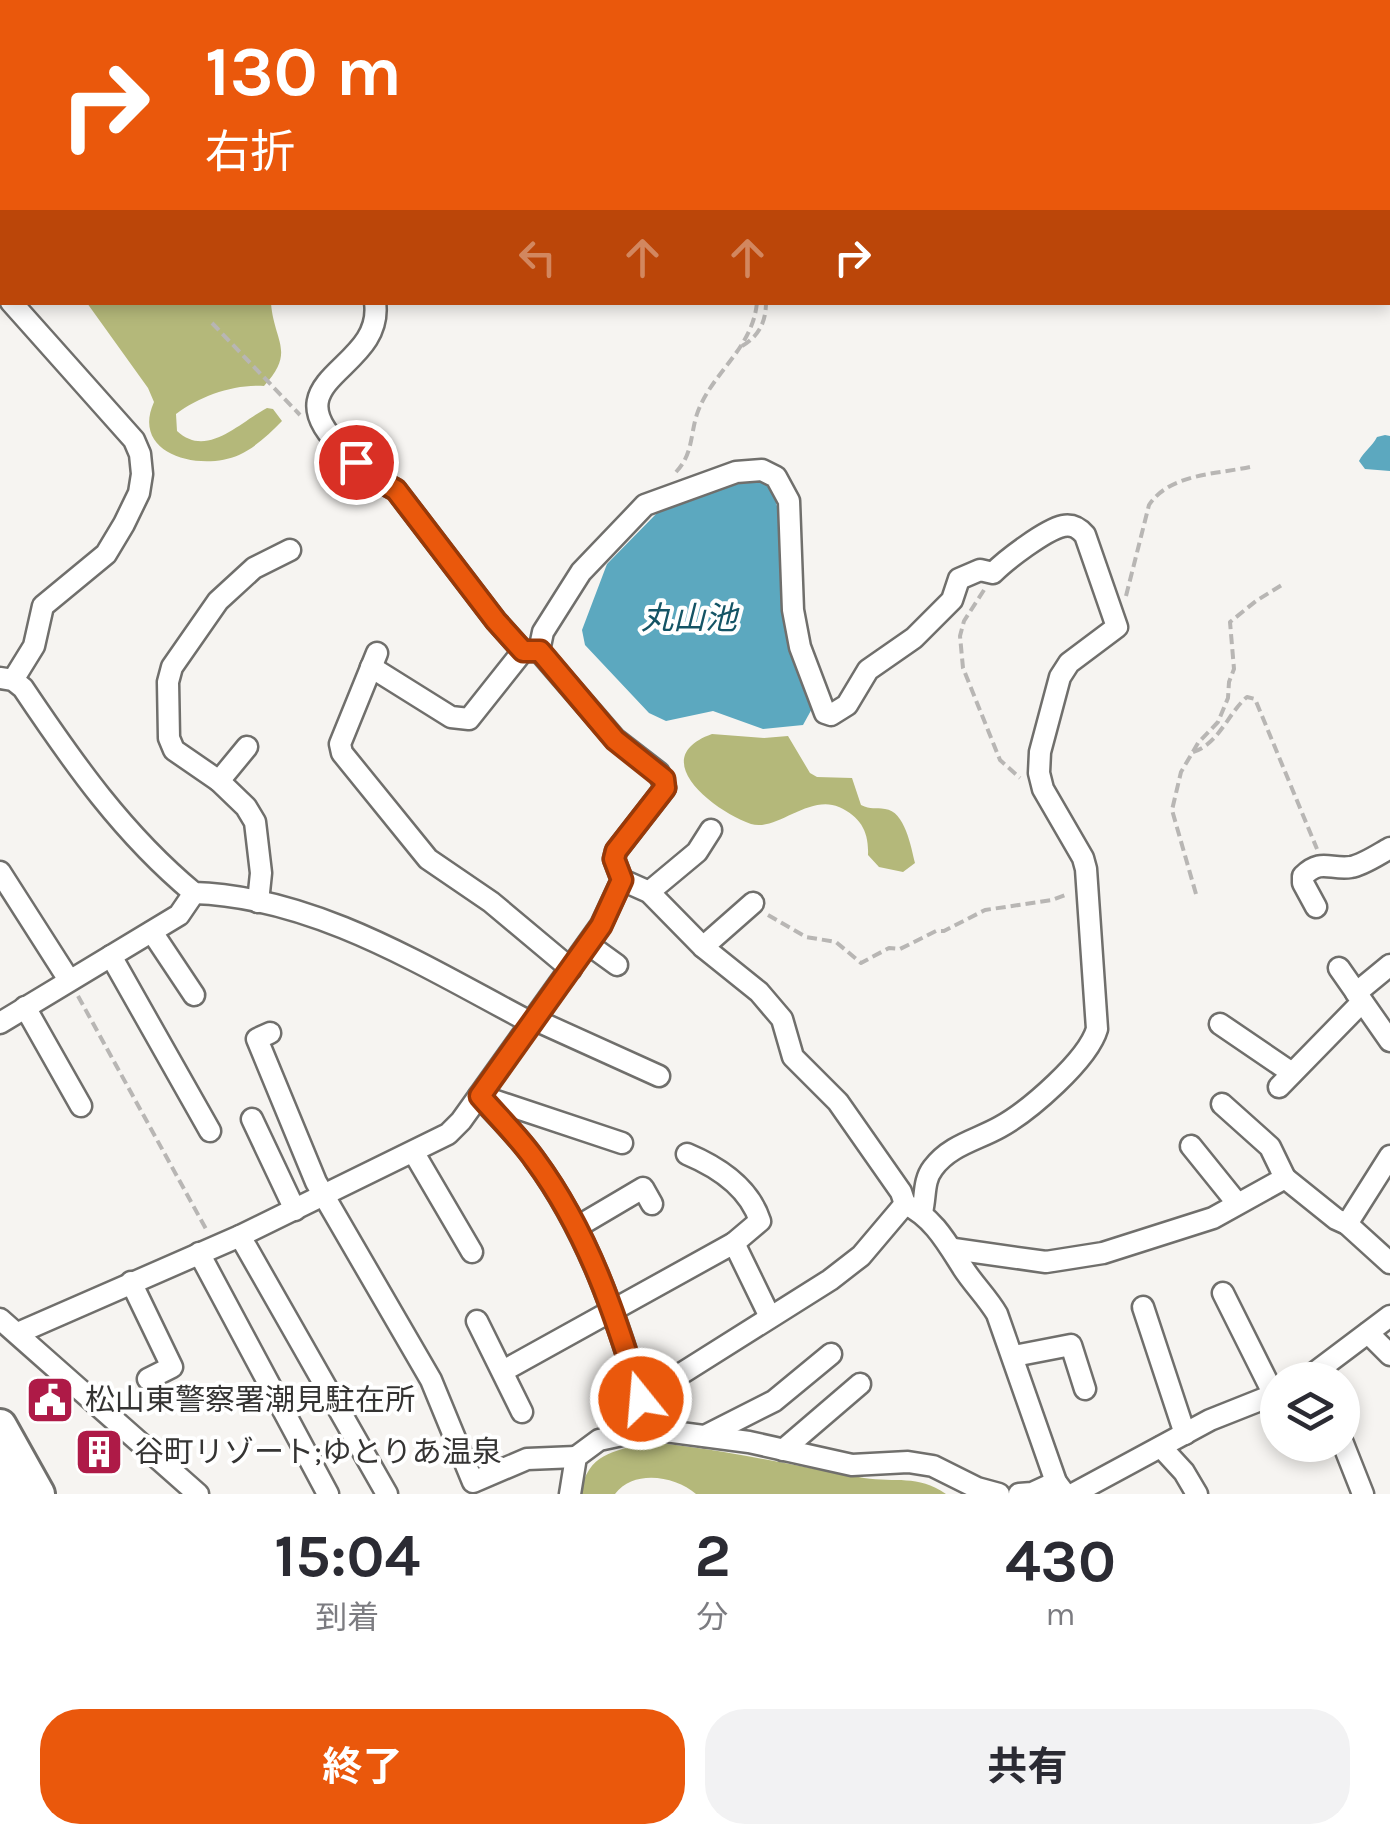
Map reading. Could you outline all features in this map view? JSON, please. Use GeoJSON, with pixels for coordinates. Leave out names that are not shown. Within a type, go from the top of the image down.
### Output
{"type":"FeatureCollection","features":[{"type":"Feature","properties":{"kind":"highway"},"geometry":{"type":"LineString","coordinates":[[0,1426],[38,1494]]}},
{"type":"Feature","properties":{"kind":"highway"},"geometry":{"type":"LineString","coordinates":[[0,1474],[11,1494]]}},
{"type":"Feature","properties":{"kind":"street"},"geometry":{"type":"LineString","coordinates":[[15,305],[134,440],[140,454],[139,492],[106,554],[43,606],[34,646],[7,679],[23,688],[83,778],[194,893],[224,894],[349,928],[532,1021],[659,1076]]}},
{"type":"Feature","properties":{"kind":"street"},"geometry":{"type":"LineString","coordinates":[[375,305],[374,331],[320,394],[316,407],[320,426],[378,480],[396,490],[496,621],[531,651],[615,740],[664,779],[665,788],[616,851],[614,859],[622,880],[649,892],[703,947],[759,992],[782,1019],[793,1057],[838,1102],[901,1192],[954,1249],[963,1268],[991,1304],[1064,1490]]}},
{"type":"Feature","properties":{"kind":"street"},"geometry":{"type":"LineString","coordinates":[[571,969],[491,902],[428,859],[342,753],[340,744],[374,660],[451,717],[470,719],[531,651],[581,572],[645,504],[736,472],[762,470],[776,477],[789,501],[793,610],[800,646],[824,713],[831,714],[848,705],[868,670],[914,638],[952,600],[958,579],[980,570],[993,573],[1052,530],[1074,526],[1085,535],[1117,627],[1069,664],[1060,677],[1040,752],[1039,773],[1043,789],[1083,858],[1097,1010],[1098,1029],[1093,1042],[1079,1061],[1016,1117],[964,1142],[934,1166],[914,1208],[861,1256],[830,1280],[641,1399]]}},
{"type":"Feature","properties":{"kind":"street"},"geometry":{"type":"LineString","coordinates":[[258,902],[261,873],[255,822],[246,807],[219,781],[174,750],[169,738],[168,682],[172,666],[218,601],[237,581],[290,550]]}},
{"type":"Feature","properties":{"kind":"street"},"geometry":{"type":"LineString","coordinates":[[219,781],[247,748]]}},
{"type":"Feature","properties":{"kind":"street"},"geometry":{"type":"LineString","coordinates":[[649,892],[697,852],[711,830]]}},
{"type":"Feature","properties":{"kind":"street"},"geometry":{"type":"LineString","coordinates":[[1316,907],[1303,883],[1304,876],[1322,863],[1352,867],[1390,848]]}},
{"type":"Feature","properties":{"kind":"street"},"geometry":{"type":"LineString","coordinates":[[0,872],[70,980]]}},
{"type":"Feature","properties":{"kind":"street"},"geometry":{"type":"LineString","coordinates":[[18,1333],[240,1236],[448,1134],[480,1096],[601,926],[622,880]]}},
{"type":"Feature","properties":{"kind":"street"},"geometry":{"type":"LineString","coordinates":[[0,1022],[179,915],[194,893]]}},
{"type":"Feature","properties":{"kind":"street"},"geometry":{"type":"LineString","coordinates":[[703,947],[752,903]]}},
{"type":"Feature","properties":{"kind":"street"},"geometry":{"type":"LineString","coordinates":[[152,932],[194,995]]}},
{"type":"Feature","properties":{"kind":"street"},"geometry":{"type":"LineString","coordinates":[[588,944],[617,965]]}},
{"type":"Feature","properties":{"kind":"street"},"geometry":{"type":"LineString","coordinates":[[111,956],[210,1131]]}},
{"type":"Feature","properties":{"kind":"street"},"geometry":{"type":"LineString","coordinates":[[1220,1024],[1285,1080],[1390,965]]}},
{"type":"Feature","properties":{"kind":"street"},"geometry":{"type":"LineString","coordinates":[[1339,968],[1390,1041]]}},
{"type":"Feature","properties":{"kind":"street"},"geometry":{"type":"LineString","coordinates":[[25,1007],[81,1106]]}},
{"type":"Feature","properties":{"kind":"street"},"geometry":{"type":"LineString","coordinates":[[270,1033],[257,1039],[289,1100],[324,1196],[431,1380],[474,1482],[527,1459],[576,1457],[599,1440],[650,1429],[852,1465],[908,1462],[933,1466],[977,1488],[999,1494]]}},
{"type":"Feature","properties":{"kind":"street"},"geometry":{"type":"LineString","coordinates":[[480,1096],[622,1143]]}},
{"type":"Feature","properties":{"kind":"street"},"geometry":{"type":"LineString","coordinates":[[480,1096],[535,1159],[577,1227],[605,1286],[650,1429]]}},
{"type":"Feature","properties":{"kind":"street"},"geometry":{"type":"LineString","coordinates":[[1222,1104],[1270,1147],[1285,1178],[1336,1220],[1347,1224],[1390,1263]]}},
{"type":"Feature","properties":{"kind":"street"},"geometry":{"type":"LineString","coordinates":[[252,1118],[294,1210]]}},
{"type":"Feature","properties":{"kind":"street"},"geometry":{"type":"LineString","coordinates":[[1192,1146],[1238,1203]]}},
{"type":"Feature","properties":{"kind":"street"},"geometry":{"type":"LineString","coordinates":[[414,1153],[472,1252]]}},
{"type":"Feature","properties":{"kind":"street"},"geometry":{"type":"LineString","coordinates":[[503,1371],[734,1243],[760,1221],[757,1210],[720,1168],[687,1154]]}},
{"type":"Feature","properties":{"kind":"street"},"geometry":{"type":"LineString","coordinates":[[1347,1224],[1390,1156]]}},
{"type":"Feature","properties":{"kind":"street"},"geometry":{"type":"LineString","coordinates":[[954,1249],[1046,1262],[1103,1253],[1213,1218],[1285,1178]]}},
{"type":"Feature","properties":{"kind":"street"},"geometry":{"type":"LineString","coordinates":[[577,1227],[643,1188],[652,1204]]}},
{"type":"Feature","properties":{"kind":"street"},"geometry":{"type":"LineString","coordinates":[[240,1236],[387,1494]]}},
{"type":"Feature","properties":{"kind":"street"},"geometry":{"type":"LineString","coordinates":[[734,1243],[770,1317]]}},
{"type":"Feature","properties":{"kind":"street"},"geometry":{"type":"LineString","coordinates":[[207,1249],[328,1494]]}},
{"type":"Feature","properties":{"kind":"street"},"geometry":{"type":"LineString","coordinates":[[131,1282],[172,1367],[148,1379]]}},
{"type":"Feature","properties":{"kind":"street"},"geometry":{"type":"LineString","coordinates":[[1222,1292],[1260,1364]]}},
{"type":"Feature","properties":{"kind":"street"},"geometry":{"type":"LineString","coordinates":[[1144,1306],[1184,1434]]}},
{"type":"Feature","properties":{"kind":"street"},"geometry":{"type":"LineString","coordinates":[[1330,1362],[1390,1316]]}},
{"type":"Feature","properties":{"kind":"street"},"geometry":{"type":"LineString","coordinates":[[0,1319],[198,1494]]}},
{"type":"Feature","properties":{"kind":"street"},"geometry":{"type":"LineString","coordinates":[[477,1321],[522,1412]]}},
{"type":"Feature","properties":{"kind":"street"},"geometry":{"type":"LineString","coordinates":[[1368,1332],[1390,1355]]}},
{"type":"Feature","properties":{"kind":"street"},"geometry":{"type":"LineString","coordinates":[[1014,1356],[1070,1345],[1085,1389]]}},
{"type":"Feature","properties":{"kind":"street"},"geometry":{"type":"LineString","coordinates":[[705,1436],[774,1401],[831,1354]]}},
{"type":"Feature","properties":{"kind":"street"},"geometry":{"type":"LineString","coordinates":[[783,1450],[860,1384]]}},
{"type":"Feature","properties":{"kind":"street"},"geometry":{"type":"LineString","coordinates":[[1019,1494],[1064,1490],[1260,1400]]}},
{"type":"Feature","properties":{"kind":"street"},"geometry":{"type":"LineString","coordinates":[[1161,1448],[1184,1472],[1197,1494]]}},
{"type":"Feature","properties":{"kind":"street"},"geometry":{"type":"LineString","coordinates":[[570,1494],[576,1457]]}},
{"type":"Feature","properties":{"kind":"street"},"geometry":{"type":"LineString","coordinates":[[1350,1462],[1363,1494]]}},
{"type":"Feature","properties":{"kind":"path"},"geometry":{"type":"LineString","coordinates":[[645,504],[684,464],[691,449],[697,412],[742,346],[757,305]]}},
{"type":"Feature","properties":{"kind":"path"},"geometry":{"type":"LineString","coordinates":[[742,346],[752,340],[764,322],[766,305]]}},
{"type":"Feature","properties":{"kind":"path"},"geometry":{"type":"LineString","coordinates":[[212,323],[305,420]]}},
{"type":"Feature","properties":{"kind":"path"},"geometry":{"type":"LineString","coordinates":[[1117,627],[1155,496],[1176,483],[1250,467]]}},
{"type":"Feature","properties":{"kind":"path"},"geometry":{"type":"LineString","coordinates":[[993,573],[990,584],[964,621],[960,636],[963,668],[1000,760],[1032,788],[1043,789]]}},
{"type":"Feature","properties":{"kind":"path"},"geometry":{"type":"LineString","coordinates":[[1196,894],[1172,810],[1175,790],[1191,752],[1218,722],[1228,698],[1234,670],[1230,622],[1285,583]]}},
{"type":"Feature","properties":{"kind":"path"},"geometry":{"type":"LineString","coordinates":[[1191,752],[1199,751],[1221,731],[1247,696],[1255,699],[1322,863]]}},
{"type":"Feature","properties":{"kind":"path"},"geometry":{"type":"LineString","coordinates":[[752,903],[806,937],[836,942],[861,963],[889,948],[900,949],[936,930],[944,931],[984,910],[1052,900],[1087,885]]}},
{"type":"Feature","properties":{"kind":"path"},"geometry":{"type":"LineString","coordinates":[[70,980],[207,1249]]}},
{"type":"Feature","properties":{"kind":"green space"},"geometry":{"type":"Polygon","coordinates":[[[88,305],[271,305],[281,355],[264,386],[229,389],[176,414],[177,431],[200,441],[212,440],[267,408],[273,409],[282,421],[257,444],[223,460],[189,460],[173,455],[160,447],[152,435],[149,420],[154,402],[88,305]]]}},
{"type":"Feature","properties":{"kind":"green space"},"geometry":{"type":"Polygon","coordinates":[[[712,734],[788,736],[810,773],[817,777],[852,778],[861,805],[892,811],[898,816],[915,863],[903,872],[879,867],[868,855],[862,826],[839,807],[816,805],[761,825],[720,808],[692,783],[685,770],[685,756],[693,744],[712,734]]]}},
{"type":"Feature","properties":{"kind":"green space"},"geometry":{"type":"Polygon","coordinates":[[[648,1442],[864,1478],[916,1481],[946,1494],[696,1494],[666,1479],[643,1478],[615,1494],[580,1494],[596,1462],[613,1452],[648,1442]]]}},
{"type":"Feature","properties":{"kind":"water"},"geometry":{"type":"Polygon","coordinates":[[[1390,436],[1390,471],[1365,469],[1359,461],[1377,437],[1390,436]]]}},
{"type":"Feature","properties":{"kind":"water","name":"丸山池"},"geometry":{"type":"Polygon","coordinates":[[[746,477],[770,482],[775,496],[784,606],[814,705],[803,725],[763,729],[713,711],[666,721],[649,713],[585,645],[582,630],[607,564],[658,512],[746,477]]]}},
{"type":"Feature","properties":{"kind":"place","name":"松山東警察署潮見駐在所"},"geometry":{"type":"Point","coordinates":[50,1400]}},
{"type":"Feature","properties":{"kind":"place","name":"谷町リゾート;ゆとりあ温泉"},"geometry":{"type":"Point","coordinates":[99,1452]}},
{"type":"Feature","properties":{"kind":"route"},"geometry":{"type":"LineString","coordinates":[[356,462],[396,490],[523,651],[540,651],[615,740],[664,779],[665,788],[616,851],[614,859],[622,880],[601,926],[480,1096],[535,1159],[577,1227],[605,1286],[641,1399]]}}]}
